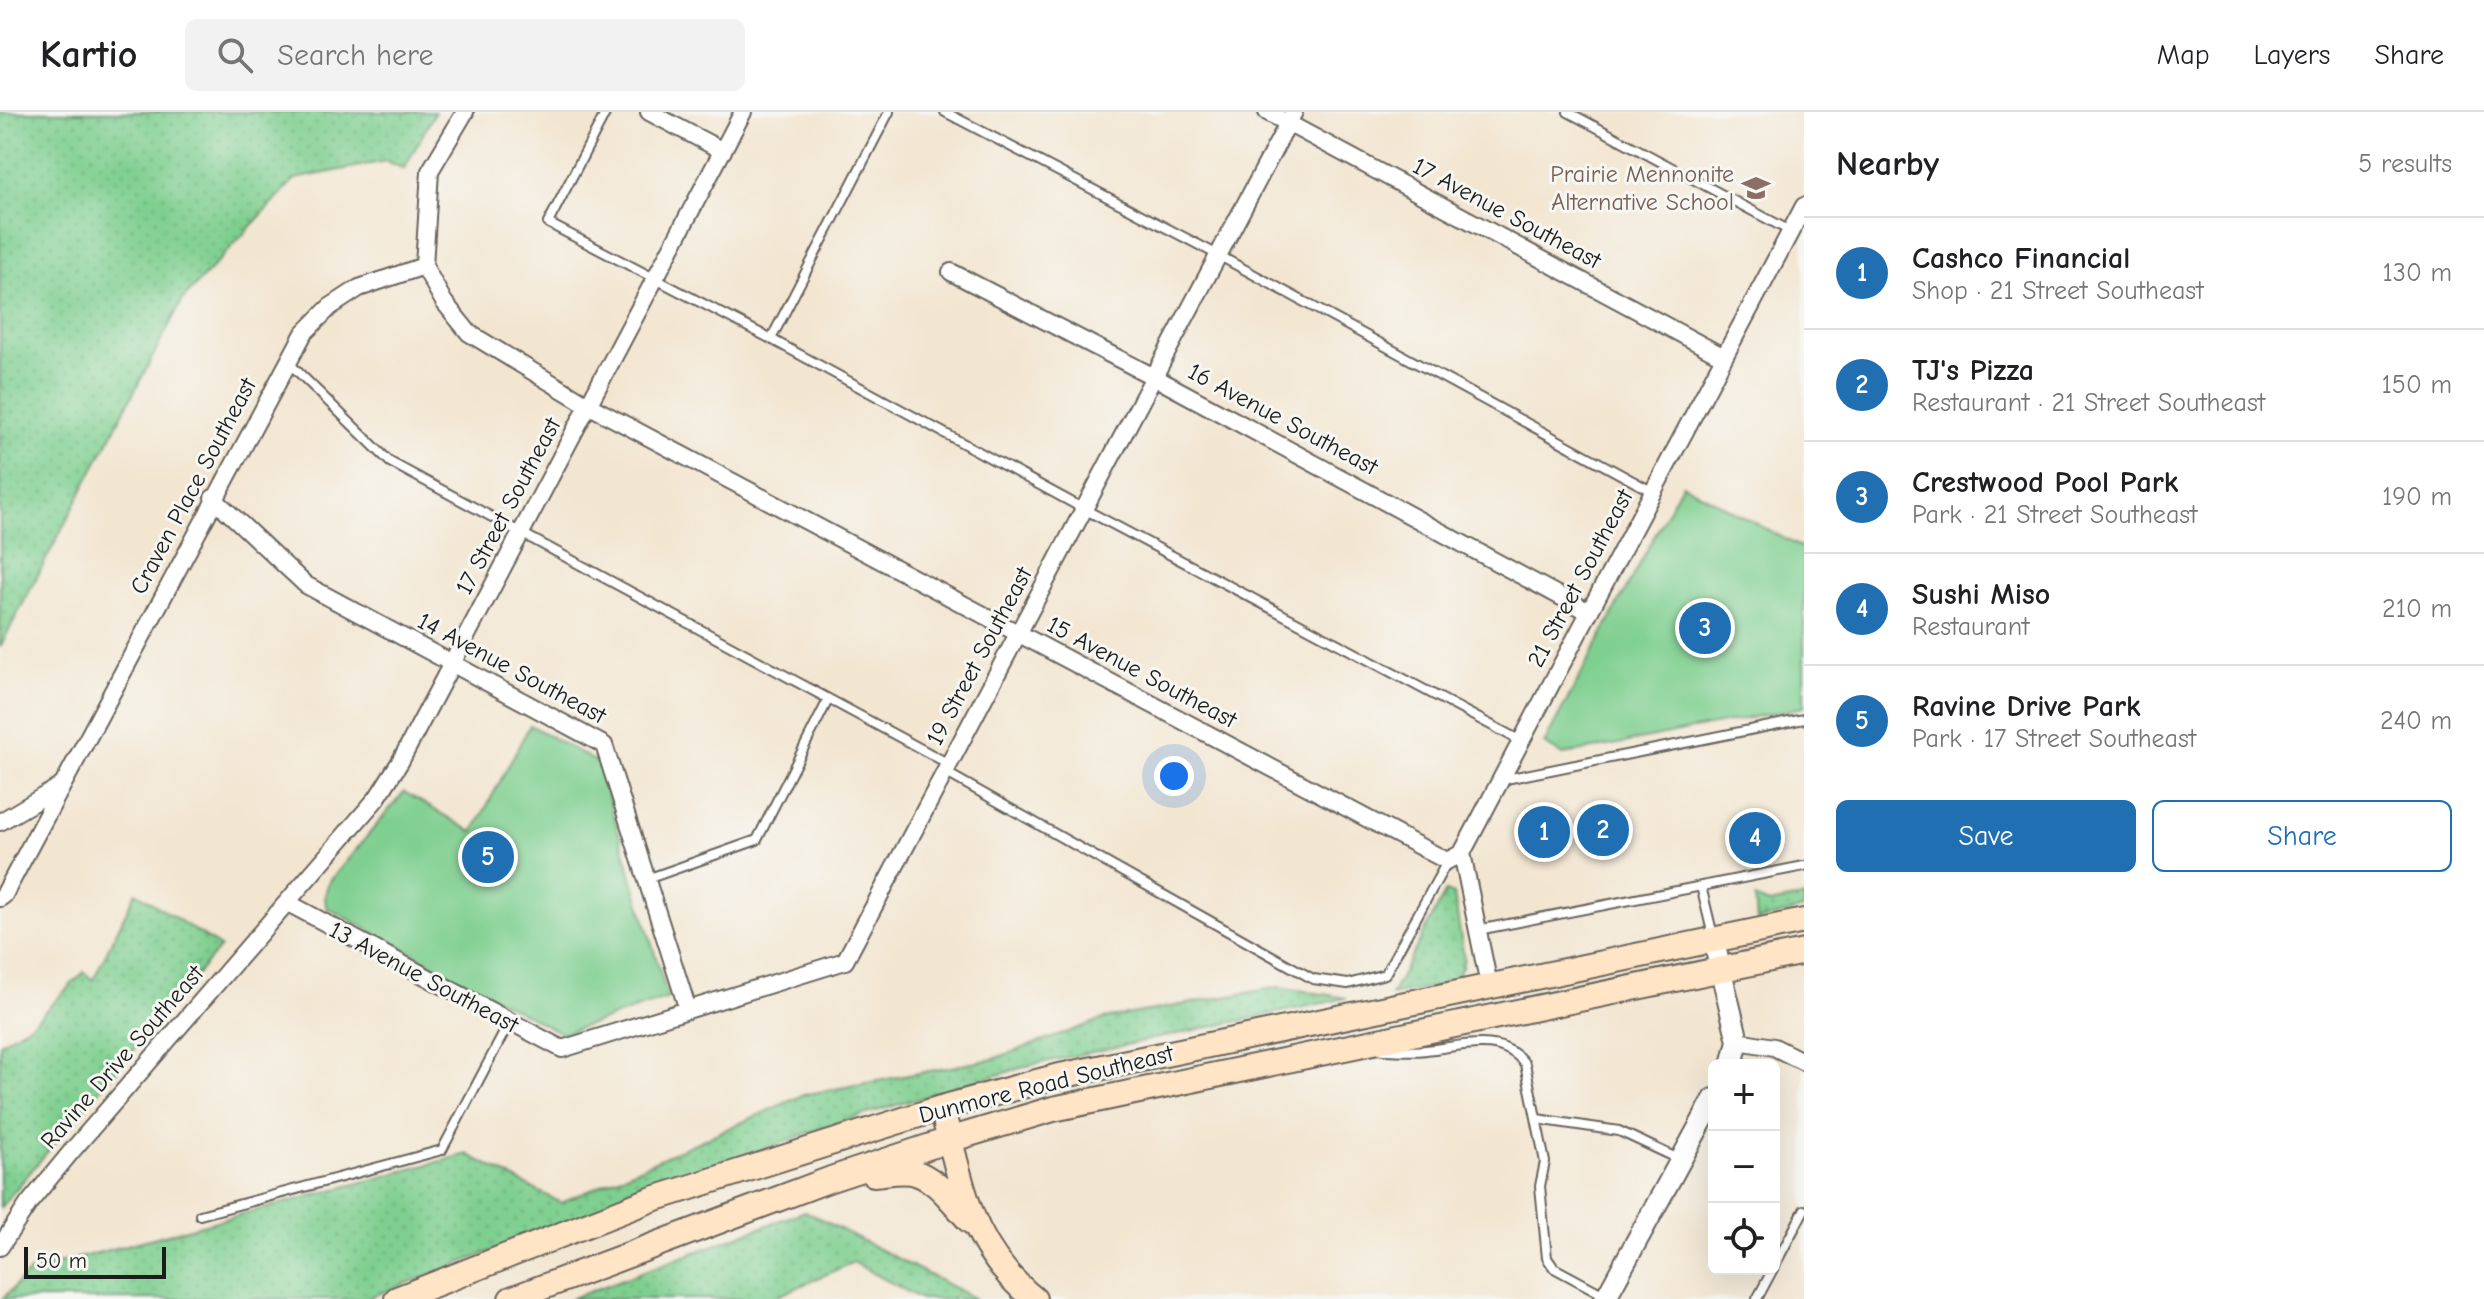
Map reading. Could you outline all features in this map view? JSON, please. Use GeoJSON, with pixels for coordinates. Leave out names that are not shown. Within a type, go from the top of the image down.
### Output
{"type":"FeatureCollection","features":[{"type":"Feature","properties":{"kind":"main road","name":"Dunmore Road Southeast"},"geometry":{"type":"LineString","coordinates":[[397,1299],[650,1200],[941,1108],[1055,1077],[1804,921]]}},
{"type":"Feature","properties":{"kind":"main road","name":"Dunmore Road Southeast"},"geometry":{"type":"LineString","coordinates":[[511,1299],[831,1179],[1053,1109],[1804,952]]}},
{"type":"Feature","properties":{"kind":"main road"},"geometry":{"type":"LineString","coordinates":[[941,1108],[974,1226]]}},
{"type":"Feature","properties":{"kind":"main road"},"geometry":{"type":"LineString","coordinates":[[831,1179],[911,1172],[934,1184],[974,1226],[1003,1270],[1034,1299]]}},
{"type":"Feature","properties":{"kind":"street"},"geometry":{"type":"LineString","coordinates":[[424,266],[430,171],[465,112]]}},
{"type":"Feature","properties":{"kind":"street"},"geometry":{"type":"LineString","coordinates":[[649,112],[723,151]]}},
{"type":"Feature","properties":{"kind":"street","name":"17 Street Southeast"},"geometry":{"type":"LineString","coordinates":[[288,903],[377,798],[400,762],[743,112]]}},
{"type":"Feature","properties":{"kind":"street","name":"17 Avenue Southeast"},"geometry":{"type":"LineString","coordinates":[[1267,112],[1291,118],[1724,357]]}},
{"type":"Feature","properties":{"kind":"street","name":"19 Street Southeast"},"geometry":{"type":"LineString","coordinates":[[562,1049],[845,961],[1291,118]]}},
{"type":"Feature","properties":{"kind":"street","name":"21 Street Southeast"},"geometry":{"type":"LineString","coordinates":[[1454,857],[1500,781],[1804,206]]}},
{"type":"Feature","properties":{"kind":"street","name":"Craven Place Southeast"},"geometry":{"type":"LineString","coordinates":[[0,898],[304,333],[330,307],[359,288],[424,266]]}},
{"type":"Feature","properties":{"kind":"street","name":"15 Avenue Southeast"},"geometry":{"type":"LineString","coordinates":[[424,266],[444,302],[469,333],[588,405],[1018,633],[1454,857]]}},
{"type":"Feature","properties":{"kind":"street","name":"16 Avenue Southeast"},"geometry":{"type":"LineString","coordinates":[[951,272],[1154,377],[1589,612]]}},
{"type":"Feature","properties":{"kind":"street","name":"14 Avenue Southeast"},"geometry":{"type":"LineString","coordinates":[[213,498],[306,585],[604,745],[688,1010]]}},
{"type":"Feature","properties":{"kind":"street"},"geometry":{"type":"LineString","coordinates":[[0,822],[60,786]]}},
{"type":"Feature","properties":{"kind":"street"},"geometry":{"type":"LineString","coordinates":[[1454,857],[1478,930],[1489,985]]}},
{"type":"Feature","properties":{"kind":"street","name":"13 Avenue Southeast"},"geometry":{"type":"LineString","coordinates":[[288,903],[562,1049]]}},
{"type":"Feature","properties":{"kind":"street","name":"Ravine Drive Southeast"},"geometry":{"type":"LineString","coordinates":[[0,1247],[29,1203],[71,1152],[288,903]]}},
{"type":"Feature","properties":{"kind":"street"},"geometry":{"type":"LineString","coordinates":[[1713,938],[1738,1041],[1734,1059]]}},
{"type":"Feature","properties":{"kind":"street"},"geometry":{"type":"LineString","coordinates":[[1738,1041],[1774,1047],[1804,1062]]}},
{"type":"Feature","properties":{"kind":"street"},"geometry":{"type":"LineString","coordinates":[[1606,1298],[1708,1110]]}},
{"type":"Feature","properties":{"kind":"lane"},"geometry":{"type":"LineString","coordinates":[[606,112],[548,223],[771,339],[1521,741]]}},
{"type":"Feature","properties":{"kind":"lane"},"geometry":{"type":"LineString","coordinates":[[771,339],[889,112]]}},
{"type":"Feature","properties":{"kind":"lane"},"geometry":{"type":"LineString","coordinates":[[945,112],[1218,255],[1653,492]]}},
{"type":"Feature","properties":{"kind":"lane"},"geometry":{"type":"LineString","coordinates":[[1568,112],[1791,231]]}},
{"type":"Feature","properties":{"kind":"lane"},"geometry":{"type":"LineString","coordinates":[[287,361],[390,462],[828,700],[1313,979],[1348,984],[1385,974],[1454,857]]}},
{"type":"Feature","properties":{"kind":"lane"},"geometry":{"type":"LineString","coordinates":[[647,879],[757,840],[828,700]]}},
{"type":"Feature","properties":{"kind":"lane"},"geometry":{"type":"LineString","coordinates":[[1500,781],[1804,719]]}},
{"type":"Feature","properties":{"kind":"lane"},"geometry":{"type":"LineString","coordinates":[[1478,930],[1804,866]]}},
{"type":"Feature","properties":{"kind":"lane"},"geometry":{"type":"LineString","coordinates":[[1701,886],[1713,938]]}},
{"type":"Feature","properties":{"kind":"lane"},"geometry":{"type":"LineString","coordinates":[[200,1215],[442,1150],[509,1023]]}},
{"type":"Feature","properties":{"kind":"lane"},"geometry":{"type":"LineString","coordinates":[[1335,1050],[1423,1051],[1484,1043],[1520,1057],[1525,1064],[1545,1162],[1540,1186],[1547,1258],[1554,1268],[1606,1298]]}},
{"type":"Feature","properties":{"kind":"lane"},"geometry":{"type":"LineString","coordinates":[[1537,1119],[1619,1131],[1681,1160]]}},
{"type":"Feature","properties":{"kind":"lane"},"geometry":{"type":"LineString","coordinates":[[1780,1256],[1803,1215]]}},
{"type":"Feature","properties":{"kind":"lane"},"geometry":{"type":"LineString","coordinates":[[1757,1299],[1769,1275]]}},
{"type":"Feature","properties":{"kind":"green space"},"geometry":{"type":"Polygon","coordinates":[[[0,112],[435,112],[404,169],[386,161],[295,179],[183,299],[0,647],[0,112]]]}},
{"type":"Feature","properties":{"kind":"green space"},"geometry":{"type":"Polygon","coordinates":[[[1682,484],[1804,549],[1804,707],[1563,755],[1544,744],[1682,484]]]}},
{"type":"Feature","properties":{"kind":"green space"},"geometry":{"type":"Polygon","coordinates":[[[530,725],[598,763],[668,998],[562,1034],[326,907],[325,895],[329,882],[404,792],[473,832],[530,725]]]}},
{"type":"Feature","properties":{"kind":"green space"},"geometry":{"type":"Polygon","coordinates":[[[1446,891],[1454,895],[1464,958],[1460,970],[1451,980],[1443,983],[1391,995],[1446,891]]]}},
{"type":"Feature","properties":{"kind":"green space"},"geometry":{"type":"Polygon","coordinates":[[[136,892],[220,947],[0,1208],[0,1043],[35,1021],[84,972],[93,980],[136,892]]]}},
{"type":"Feature","properties":{"kind":"green space"},"geometry":{"type":"Polygon","coordinates":[[[1804,897],[1804,909],[1757,921],[1755,898],[1769,904],[1804,897]]]}},
{"type":"Feature","properties":{"kind":"green space"},"geometry":{"type":"Polygon","coordinates":[[[1279,987],[1347,998],[1031,1065],[826,1126],[365,1299],[2,1299],[30,1271],[467,1154],[561,1203],[803,1095],[993,1059],[1104,1019],[1279,987]]]}},
{"type":"Feature","properties":{"kind":"green space"},"geometry":{"type":"Polygon","coordinates":[[[805,1211],[976,1299],[921,1299],[853,1262],[772,1299],[570,1299],[805,1211]]]}},
{"type":"Feature","properties":{"kind":"place","name":"Prairie Mennonite Alternative School"},"geometry":{"type":"Point","coordinates":[1756,188]}},
{"type":"Feature","properties":{"kind":"place","name":"Crestwood Pool Park"},"geometry":{"type":"Point","coordinates":[1705,628]}},
{"type":"Feature","properties":{"kind":"place","name":"TJ's Pizza"},"geometry":{"type":"Point","coordinates":[1603,830]}},
{"type":"Feature","properties":{"kind":"place","name":"Cashco Financial"},"geometry":{"type":"Point","coordinates":[1544,832]}},
{"type":"Feature","properties":{"kind":"place","name":"Sushi Miso"},"geometry":{"type":"Point","coordinates":[1755,838]}},
{"type":"Feature","properties":{"kind":"place","name":"Ravine Drive Park"},"geometry":{"type":"Point","coordinates":[488,857]}}]}
